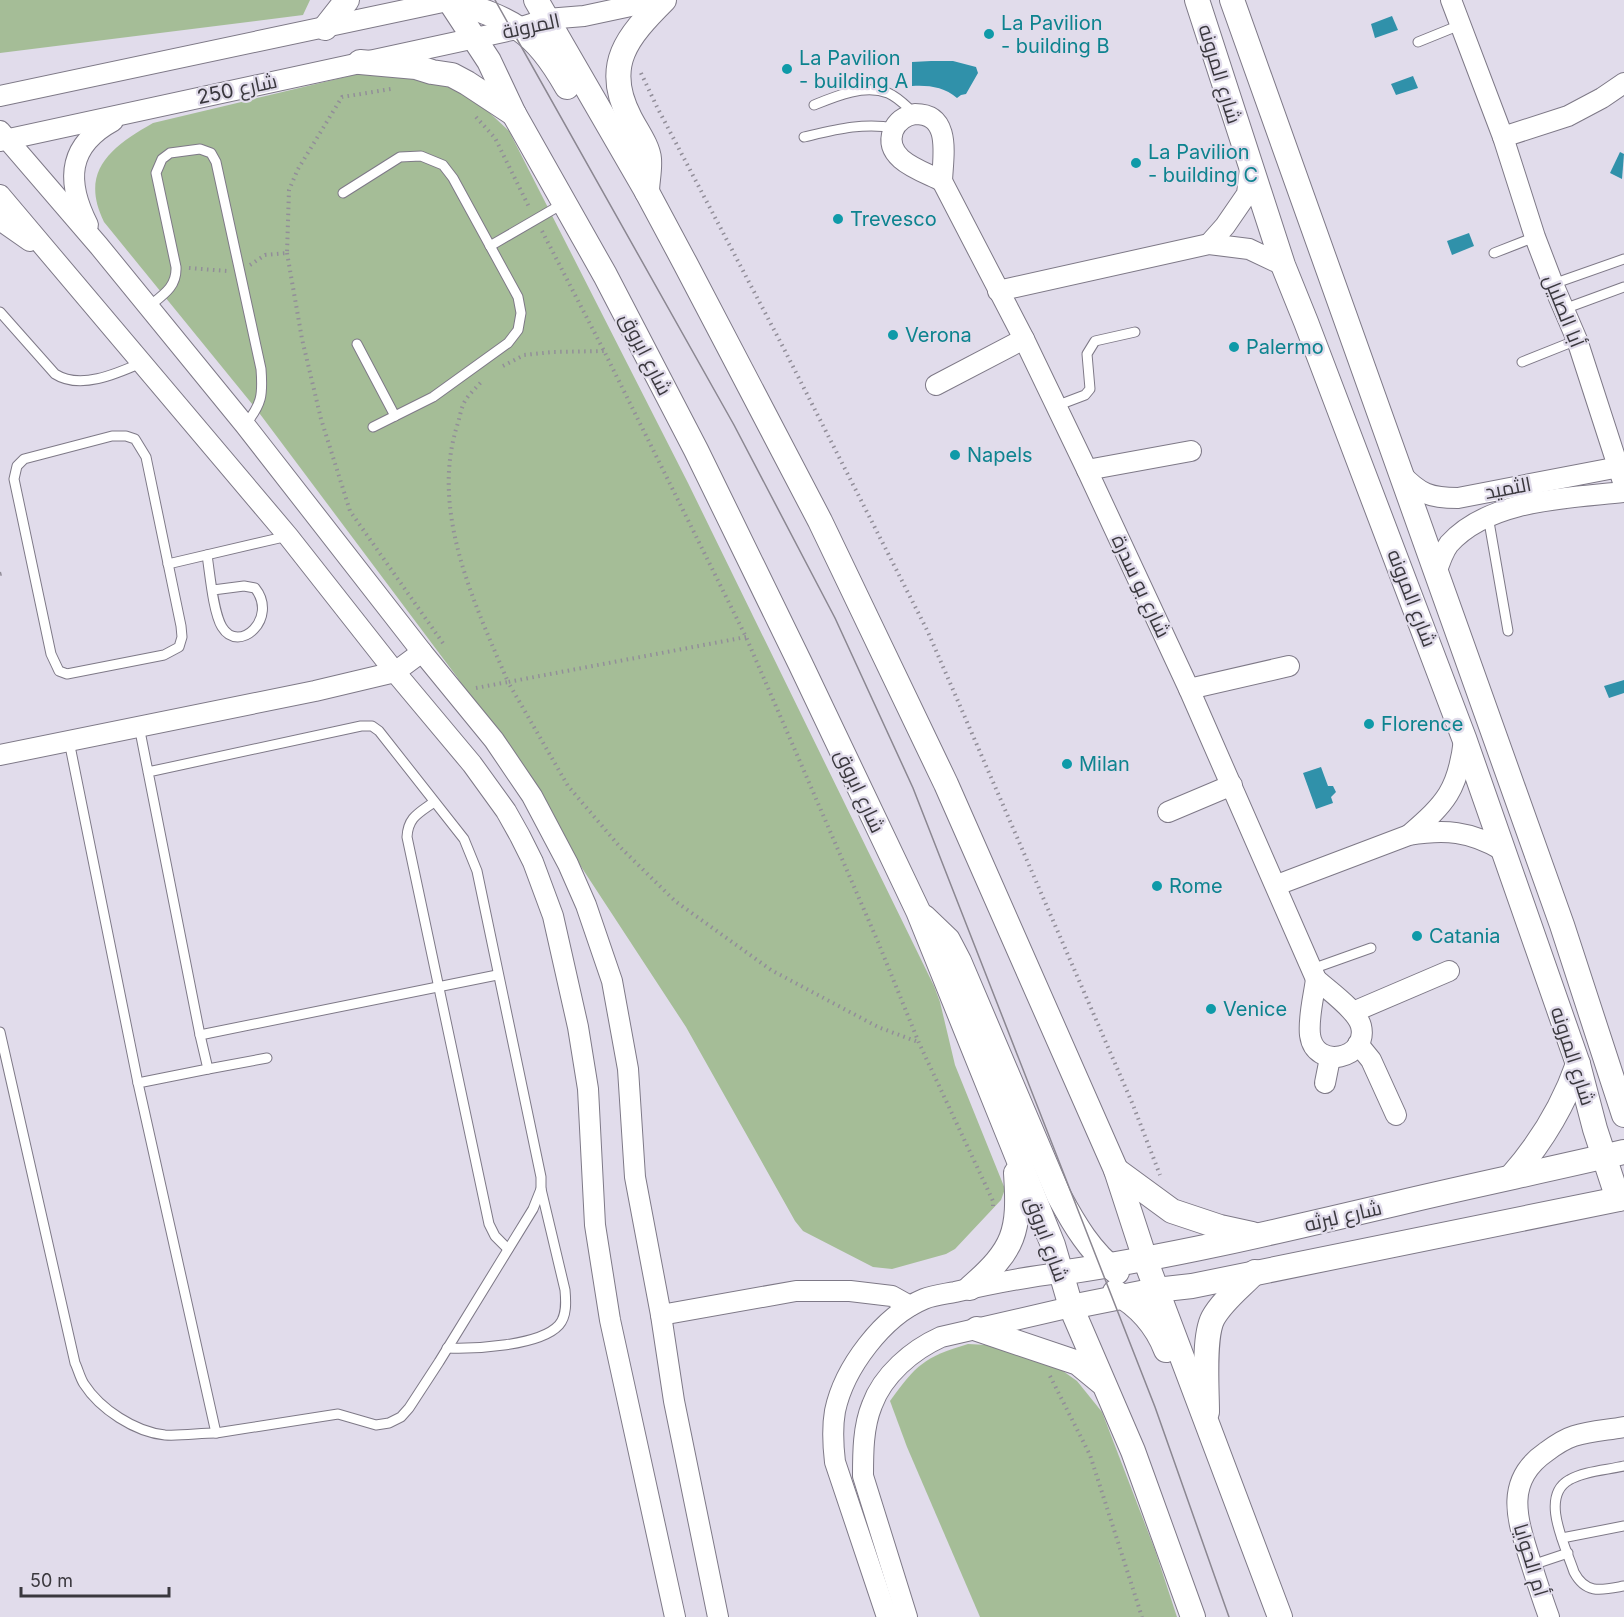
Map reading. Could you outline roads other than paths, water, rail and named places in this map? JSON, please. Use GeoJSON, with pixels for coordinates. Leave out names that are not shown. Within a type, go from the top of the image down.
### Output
{"type":"FeatureCollection","features":[{"type":"Feature","properties":{"kind":"street"},"geometry":{"type":"LineString","coordinates":[[325,28],[347,0]]}},
{"type":"Feature","properties":{"kind":"street"},"geometry":{"type":"LineString","coordinates":[[0,96],[450,0],[490,14],[518,28],[533,39],[554,65],[641,215],[658,236],[685,262]]}},
{"type":"Feature","properties":{"kind":"street","name":"شارع ابروق"},"geometry":{"type":"LineString","coordinates":[[450,0],[489,61],[514,114],[605,275],[696,450],[918,911],[1053,1245],[1071,1307],[1132,1451],[1193,1617]]}},
{"type":"Feature","properties":{"kind":"street"},"geometry":{"type":"LineString","coordinates":[[496,0],[511,10],[541,10],[685,262],[820,521],[941,773],[1116,1170],[1156,1290],[1280,1617]]}},
{"type":"Feature","properties":{"kind":"street","name":"المرونة"},"geometry":{"type":"LineString","coordinates":[[474,38],[518,28],[541,10],[584,16],[659,0]]}},
{"type":"Feature","properties":{"kind":"street"},"geometry":{"type":"LineString","coordinates":[[646,192],[650,158],[620,97],[618,70],[628,40],[638,26],[664,0]]}},
{"type":"Feature","properties":{"kind":"street","name":"شارع المرونه"},"geometry":{"type":"LineString","coordinates":[[1197,0],[1282,265],[1306,322],[1464,738],[1578,1064],[1614,1155],[1621,1198]]}},
{"type":"Feature","properties":{"kind":"street","name":"شارع المرونه"},"geometry":{"type":"LineString","coordinates":[[1232,0],[1399,472],[1617,1075],[1624,1115]]}},
{"type":"Feature","properties":{"kind":"street","name":"أبا الصليل"},"geometry":{"type":"LineString","coordinates":[[1452,0],[1503,137],[1535,237],[1577,340],[1622,473]]}},
{"type":"Feature","properties":{"kind":"street","name":"شارع 250"},"geometry":{"type":"LineString","coordinates":[[2,137],[142,110],[474,38]]}},
{"type":"Feature","properties":{"kind":"street"},"geometry":{"type":"LineString","coordinates":[[360,62],[416,67],[452,75],[514,114]]}},
{"type":"Feature","properties":{"kind":"street"},"geometry":{"type":"LineString","coordinates":[[1503,137],[1568,116],[1624,83]]}},
{"type":"Feature","properties":{"kind":"street"},"geometry":{"type":"LineString","coordinates":[[99,246],[80,208],[75,190],[75,163],[88,138],[99,128],[113,120],[142,110]]}},
{"type":"Feature","properties":{"kind":"street"},"geometry":{"type":"LineString","coordinates":[[915,114],[902,118],[894,128],[891,141],[899,158],[942,181]]}},
{"type":"Feature","properties":{"kind":"street","name":"شارع بو سدرة"},"geometry":{"type":"LineString","coordinates":[[915,114],[927,116],[938,123],[941,129],[942,181],[1024,339],[1087,470],[1189,689],[1314,974],[1353,1012]]}},
{"type":"Feature","properties":{"kind":"street"},"geometry":{"type":"LineString","coordinates":[[2,137],[99,246],[245,425],[514,767],[551,829],[586,905],[612,981],[628,1069],[635,1177],[661,1315],[674,1401],[718,1617]]}},
{"type":"Feature","properties":{"kind":"street"},"geometry":{"type":"LineString","coordinates":[[1209,244],[1225,226],[1247,194],[1250,168]]}},
{"type":"Feature","properties":{"kind":"street"},"geometry":{"type":"LineString","coordinates":[[0,195],[288,536],[395,672],[472,764],[506,811],[533,862],[553,916],[578,1027],[588,1089],[595,1225],[601,1273],[675,1617]]}},
{"type":"Feature","properties":{"kind":"street"},"geometry":{"type":"LineString","coordinates":[[0,220],[56,260]]}},
{"type":"Feature","properties":{"kind":"street"},"geometry":{"type":"LineString","coordinates":[[998,291],[1209,244],[1249,249],[1282,265]]}},
{"type":"Feature","properties":{"kind":"street"},"geometry":{"type":"LineString","coordinates":[[936,385],[1024,339]]}},
{"type":"Feature","properties":{"kind":"street"},"geometry":{"type":"LineString","coordinates":[[1087,470],[1191,450]]}},
{"type":"Feature","properties":{"kind":"street","name":"الثميد"},"geometry":{"type":"LineString","coordinates":[[1399,472],[1416,490],[1441,498],[1458,498],[1622,473]]}},
{"type":"Feature","properties":{"kind":"street","name":"الثميد"},"geometry":{"type":"LineString","coordinates":[[1436,574],[1449,545],[1470,527],[1488,516],[1524,505],[1624,492]]}},
{"type":"Feature","properties":{"kind":"street"},"geometry":{"type":"LineString","coordinates":[[0,755],[315,691],[395,672],[422,652]]}},
{"type":"Feature","properties":{"kind":"street"},"geometry":{"type":"LineString","coordinates":[[1189,689],[1289,666]]}},
{"type":"Feature","properties":{"kind":"street"},"geometry":{"type":"LineString","coordinates":[[1409,835],[1436,812],[1455,785],[1461,766],[1464,738]]}},
{"type":"Feature","properties":{"kind":"street"},"geometry":{"type":"LineString","coordinates":[[1168,812],[1232,786]]}},
{"type":"Feature","properties":{"kind":"street"},"geometry":{"type":"LineString","coordinates":[[1276,885],[1409,835],[1426,832],[1457,832],[1480,839],[1502,850]]}},
{"type":"Feature","properties":{"kind":"street"},"geometry":{"type":"LineString","coordinates":[[918,911],[948,940],[952,947],[1059,1196],[1071,1218],[1095,1253],[1108,1265],[1130,1279],[1156,1290]]}},
{"type":"Feature","properties":{"kind":"street"},"geometry":{"type":"LineString","coordinates":[[1325,1083],[1330,1058],[1349,1054],[1361,1038],[1361,1026],[1353,1012],[1449,971]]}},
{"type":"Feature","properties":{"kind":"street","name":"شارع بو سدرة"},"geometry":{"type":"LineString","coordinates":[[1314,974],[1310,1034],[1315,1046],[1330,1058]]}},
{"type":"Feature","properties":{"kind":"street"},"geometry":{"type":"LineString","coordinates":[[1358,1044],[1371,1060],[1396,1114]]}},
{"type":"Feature","properties":{"kind":"street"},"geometry":{"type":"LineString","coordinates":[[1511,1177],[1552,1123],[1578,1064]]}},
{"type":"Feature","properties":{"kind":"street"},"geometry":{"type":"LineString","coordinates":[[970,1288],[1004,1254],[1011,1240],[1018,1207],[1014,1152]]}},
{"type":"Feature","properties":{"kind":"street","name":"شارع لبرثه"},"geometry":{"type":"LineString","coordinates":[[1060,1273],[1260,1236],[1614,1155]]}},
{"type":"Feature","properties":{"kind":"street"},"geometry":{"type":"LineString","coordinates":[[1116,1170],[1172,1211],[1220,1227],[1260,1236]]}},
{"type":"Feature","properties":{"kind":"street","name":"شارع لبرثه"},"geometry":{"type":"LineString","coordinates":[[1071,1307],[1156,1290],[1192,1286],[1621,1198]]}},
{"type":"Feature","properties":{"kind":"street"},"geometry":{"type":"LineString","coordinates":[[1207,1428],[1209,1329],[1219,1309],[1255,1272]]}},
{"type":"Feature","properties":{"kind":"street"},"geometry":{"type":"LineString","coordinates":[[886,1617],[835,1462],[833,1437],[835,1411],[841,1392],[860,1354],[884,1326],[910,1306],[925,1299],[970,1288],[1060,1273],[1092,1282],[1124,1297],[1141,1310],[1163,1343],[1219,1497],[1244,1521]]}},
{"type":"Feature","properties":{"kind":"street"},"geometry":{"type":"LineString","coordinates":[[661,1315],[796,1291],[850,1291],[892,1296],[910,1306]]}},
{"type":"Feature","properties":{"kind":"street"},"geometry":{"type":"LineString","coordinates":[[907,1617],[863,1476],[863,1455],[872,1405],[884,1385],[904,1360],[922,1345],[941,1337],[1071,1307]]}},
{"type":"Feature","properties":{"kind":"street"},"geometry":{"type":"LineString","coordinates":[[976,1329],[1078,1363],[1103,1384]]}},
{"type":"Feature","properties":{"kind":"street","name":"أم الحوايا"},"geometry":{"type":"LineString","coordinates":[[1549,1617],[1518,1521],[1519,1484],[1529,1467],[1541,1455],[1573,1436],[1624,1426]]}},
{"type":"Feature","properties":{"kind":"lane"},"geometry":{"type":"LineString","coordinates":[[1418,42],[1460,25]]}},
{"type":"Feature","properties":{"kind":"lane"},"geometry":{"type":"LineString","coordinates":[[814,105],[838,95],[867,90],[888,93],[904,103],[915,114]]}},
{"type":"Feature","properties":{"kind":"lane"},"geometry":{"type":"LineString","coordinates":[[804,137],[858,126],[880,125],[894,128]]}},
{"type":"Feature","properties":{"kind":"lane"},"geometry":{"type":"LineString","coordinates":[[148,307],[169,291],[177,277],[156,173],[162,159],[170,153],[200,149],[211,153],[216,162],[261,369],[263,388],[257,410],[245,425]]}},
{"type":"Feature","properties":{"kind":"lane"},"geometry":{"type":"LineString","coordinates":[[343,193],[400,157],[421,156],[443,165],[453,178],[518,297],[521,313],[518,330],[508,343],[433,397],[373,427]]}},
{"type":"Feature","properties":{"kind":"lane"},"geometry":{"type":"LineString","coordinates":[[490,246],[564,203]]}},
{"type":"Feature","properties":{"kind":"lane"},"geometry":{"type":"LineString","coordinates":[[1494,253],[1535,237]]}},
{"type":"Feature","properties":{"kind":"lane"},"geometry":{"type":"LineString","coordinates":[[1553,284],[1624,259]]}},
{"type":"Feature","properties":{"kind":"lane"},"geometry":{"type":"LineString","coordinates":[[1564,309],[1624,287]]}},
{"type":"Feature","properties":{"kind":"lane"},"geometry":{"type":"LineString","coordinates":[[0,312],[55,374],[64,380],[86,380],[117,373],[141,363]]}},
{"type":"Feature","properties":{"kind":"lane"},"geometry":{"type":"LineString","coordinates":[[1056,406],[1085,395],[1090,389],[1087,354],[1095,341],[1135,332]]}},
{"type":"Feature","properties":{"kind":"lane"},"geometry":{"type":"LineString","coordinates":[[1522,362],[1577,340]]}},
{"type":"Feature","properties":{"kind":"lane"},"geometry":{"type":"LineString","coordinates":[[357,344],[395,416]]}},
{"type":"Feature","properties":{"kind":"lane"},"geometry":{"type":"LineString","coordinates":[[112,436],[135,439],[146,457],[168,564],[181,626],[182,638],[179,647],[164,655],[68,674],[59,671],[51,654],[15,488],[14,479],[17,466],[24,459],[36,454],[112,436]]}},
{"type":"Feature","properties":{"kind":"lane"},"geometry":{"type":"LineString","coordinates":[[1488,516],[1508,631]]}},
{"type":"Feature","properties":{"kind":"lane"},"geometry":{"type":"LineString","coordinates":[[168,564],[288,536]]}},
{"type":"Feature","properties":{"kind":"lane"},"geometry":{"type":"LineString","coordinates":[[207,555],[213,590],[218,619],[224,630],[233,636],[246,636],[255,630],[263,612],[261,597],[255,588],[244,586],[213,590]]}},
{"type":"Feature","properties":{"kind":"lane"},"geometry":{"type":"LineString","coordinates":[[139,726],[208,1069]]}},
{"type":"Feature","properties":{"kind":"lane"},"geometry":{"type":"LineString","coordinates":[[148,772],[325,733],[372,726],[379,731],[464,839],[477,871],[566,1302],[564,1316],[559,1325],[541,1336],[488,1348],[447,1348]]}},
{"type":"Feature","properties":{"kind":"lane"},"geometry":{"type":"LineString","coordinates":[[69,741],[138,1083],[216,1433]]}},
{"type":"Feature","properties":{"kind":"lane"},"geometry":{"type":"LineString","coordinates":[[434,802],[411,820],[407,837],[489,1224],[495,1236],[508,1249]]}},
{"type":"Feature","properties":{"kind":"lane"},"geometry":{"type":"LineString","coordinates":[[1314,974],[1371,948]]}},
{"type":"Feature","properties":{"kind":"lane"},"geometry":{"type":"LineString","coordinates":[[200,1035],[497,975]]}},
{"type":"Feature","properties":{"kind":"lane"},"geometry":{"type":"LineString","coordinates":[[0,1032],[75,1362],[83,1383],[98,1400],[115,1414],[141,1429],[165,1435],[216,1433],[338,1414],[376,1425],[389,1423],[401,1417],[409,1408],[533,1209],[541,1189]]}},
{"type":"Feature","properties":{"kind":"lane"},"geometry":{"type":"LineString","coordinates":[[138,1083],[267,1058]]}},
{"type":"Feature","properties":{"kind":"lane"},"geometry":{"type":"LineString","coordinates":[[1624,1466],[1577,1477],[1562,1485],[1554,1499],[1562,1538],[1574,1572],[1584,1585],[1600,1590],[1624,1586]]}},
{"type":"Feature","properties":{"kind":"lane"},"geometry":{"type":"LineString","coordinates":[[1562,1538],[1624,1526]]}},
{"type":"Feature","properties":{"kind":"lane"},"geometry":{"type":"LineString","coordinates":[[1532,1565],[1568,1553]]}},
{"type":"Feature","properties":{"kind":"water"},"geometry":{"type":"Polygon","coordinates":[[[1392,16],[1398,30],[1375,38],[1371,24],[1392,16]]]}},
{"type":"Feature","properties":{"kind":"water"},"geometry":{"type":"Polygon","coordinates":[[[953,61],[976,67],[978,73],[966,94],[957,98],[947,91],[936,88],[912,86],[912,62],[953,61]]]}},
{"type":"Feature","properties":{"kind":"water"},"geometry":{"type":"Polygon","coordinates":[[[1413,76],[1418,88],[1396,95],[1391,84],[1413,76]]]}},
{"type":"Feature","properties":{"kind":"water"},"geometry":{"type":"Polygon","coordinates":[[[1620,152],[1624,154],[1622,179],[1610,173],[1620,152]]]}},
{"type":"Feature","properties":{"kind":"water"},"geometry":{"type":"Polygon","coordinates":[[[1469,233],[1474,246],[1452,255],[1447,241],[1469,233]]]}},
{"type":"Feature","properties":{"kind":"water"},"geometry":{"type":"Polygon","coordinates":[[[1624,680],[1624,693],[1609,698],[1604,686],[1624,680]]]}},
{"type":"Feature","properties":{"kind":"water"},"geometry":{"type":"Polygon","coordinates":[[[1321,767],[1328,786],[1333,786],[1336,792],[1331,797],[1333,803],[1316,809],[1303,773],[1321,767]]]}},
{"type":"Feature","properties":{"kind":"tram line"},"geometry":{"type":"LineString","coordinates":[[495,0],[734,425],[835,618],[913,788],[1155,1407],[1229,1617]]}},
{"type":"Feature","properties":{"kind":"place","name":"La Pavilion - building B"},"geometry":{"type":"Point","coordinates":[989,34]}},
{"type":"Feature","properties":{"kind":"place","name":"La Pavilion - building A"},"geometry":{"type":"Point","coordinates":[787,69]}},
{"type":"Feature","properties":{"kind":"place","name":"La Pavilion - building C"},"geometry":{"type":"Point","coordinates":[1136,163]}},
{"type":"Feature","properties":{"kind":"place","name":"Trevesco"},"geometry":{"type":"Point","coordinates":[838,219]}},
{"type":"Feature","properties":{"kind":"place","name":"Verona"},"geometry":{"type":"Point","coordinates":[893,335]}},
{"type":"Feature","properties":{"kind":"place","name":"Palermo"},"geometry":{"type":"Point","coordinates":[1234,347]}},
{"type":"Feature","properties":{"kind":"place","name":"Napels"},"geometry":{"type":"Point","coordinates":[955,455]}},
{"type":"Feature","properties":{"kind":"place","name":"Florence"},"geometry":{"type":"Point","coordinates":[1369,724]}},
{"type":"Feature","properties":{"kind":"place","name":"Milan"},"geometry":{"type":"Point","coordinates":[1067,764]}},
{"type":"Feature","properties":{"kind":"place","name":"Rome"},"geometry":{"type":"Point","coordinates":[1157,886]}},
{"type":"Feature","properties":{"kind":"place","name":"Catania"},"geometry":{"type":"Point","coordinates":[1417,936]}},
{"type":"Feature","properties":{"kind":"place","name":"Venice"},"geometry":{"type":"Point","coordinates":[1211,1009]}}]}
